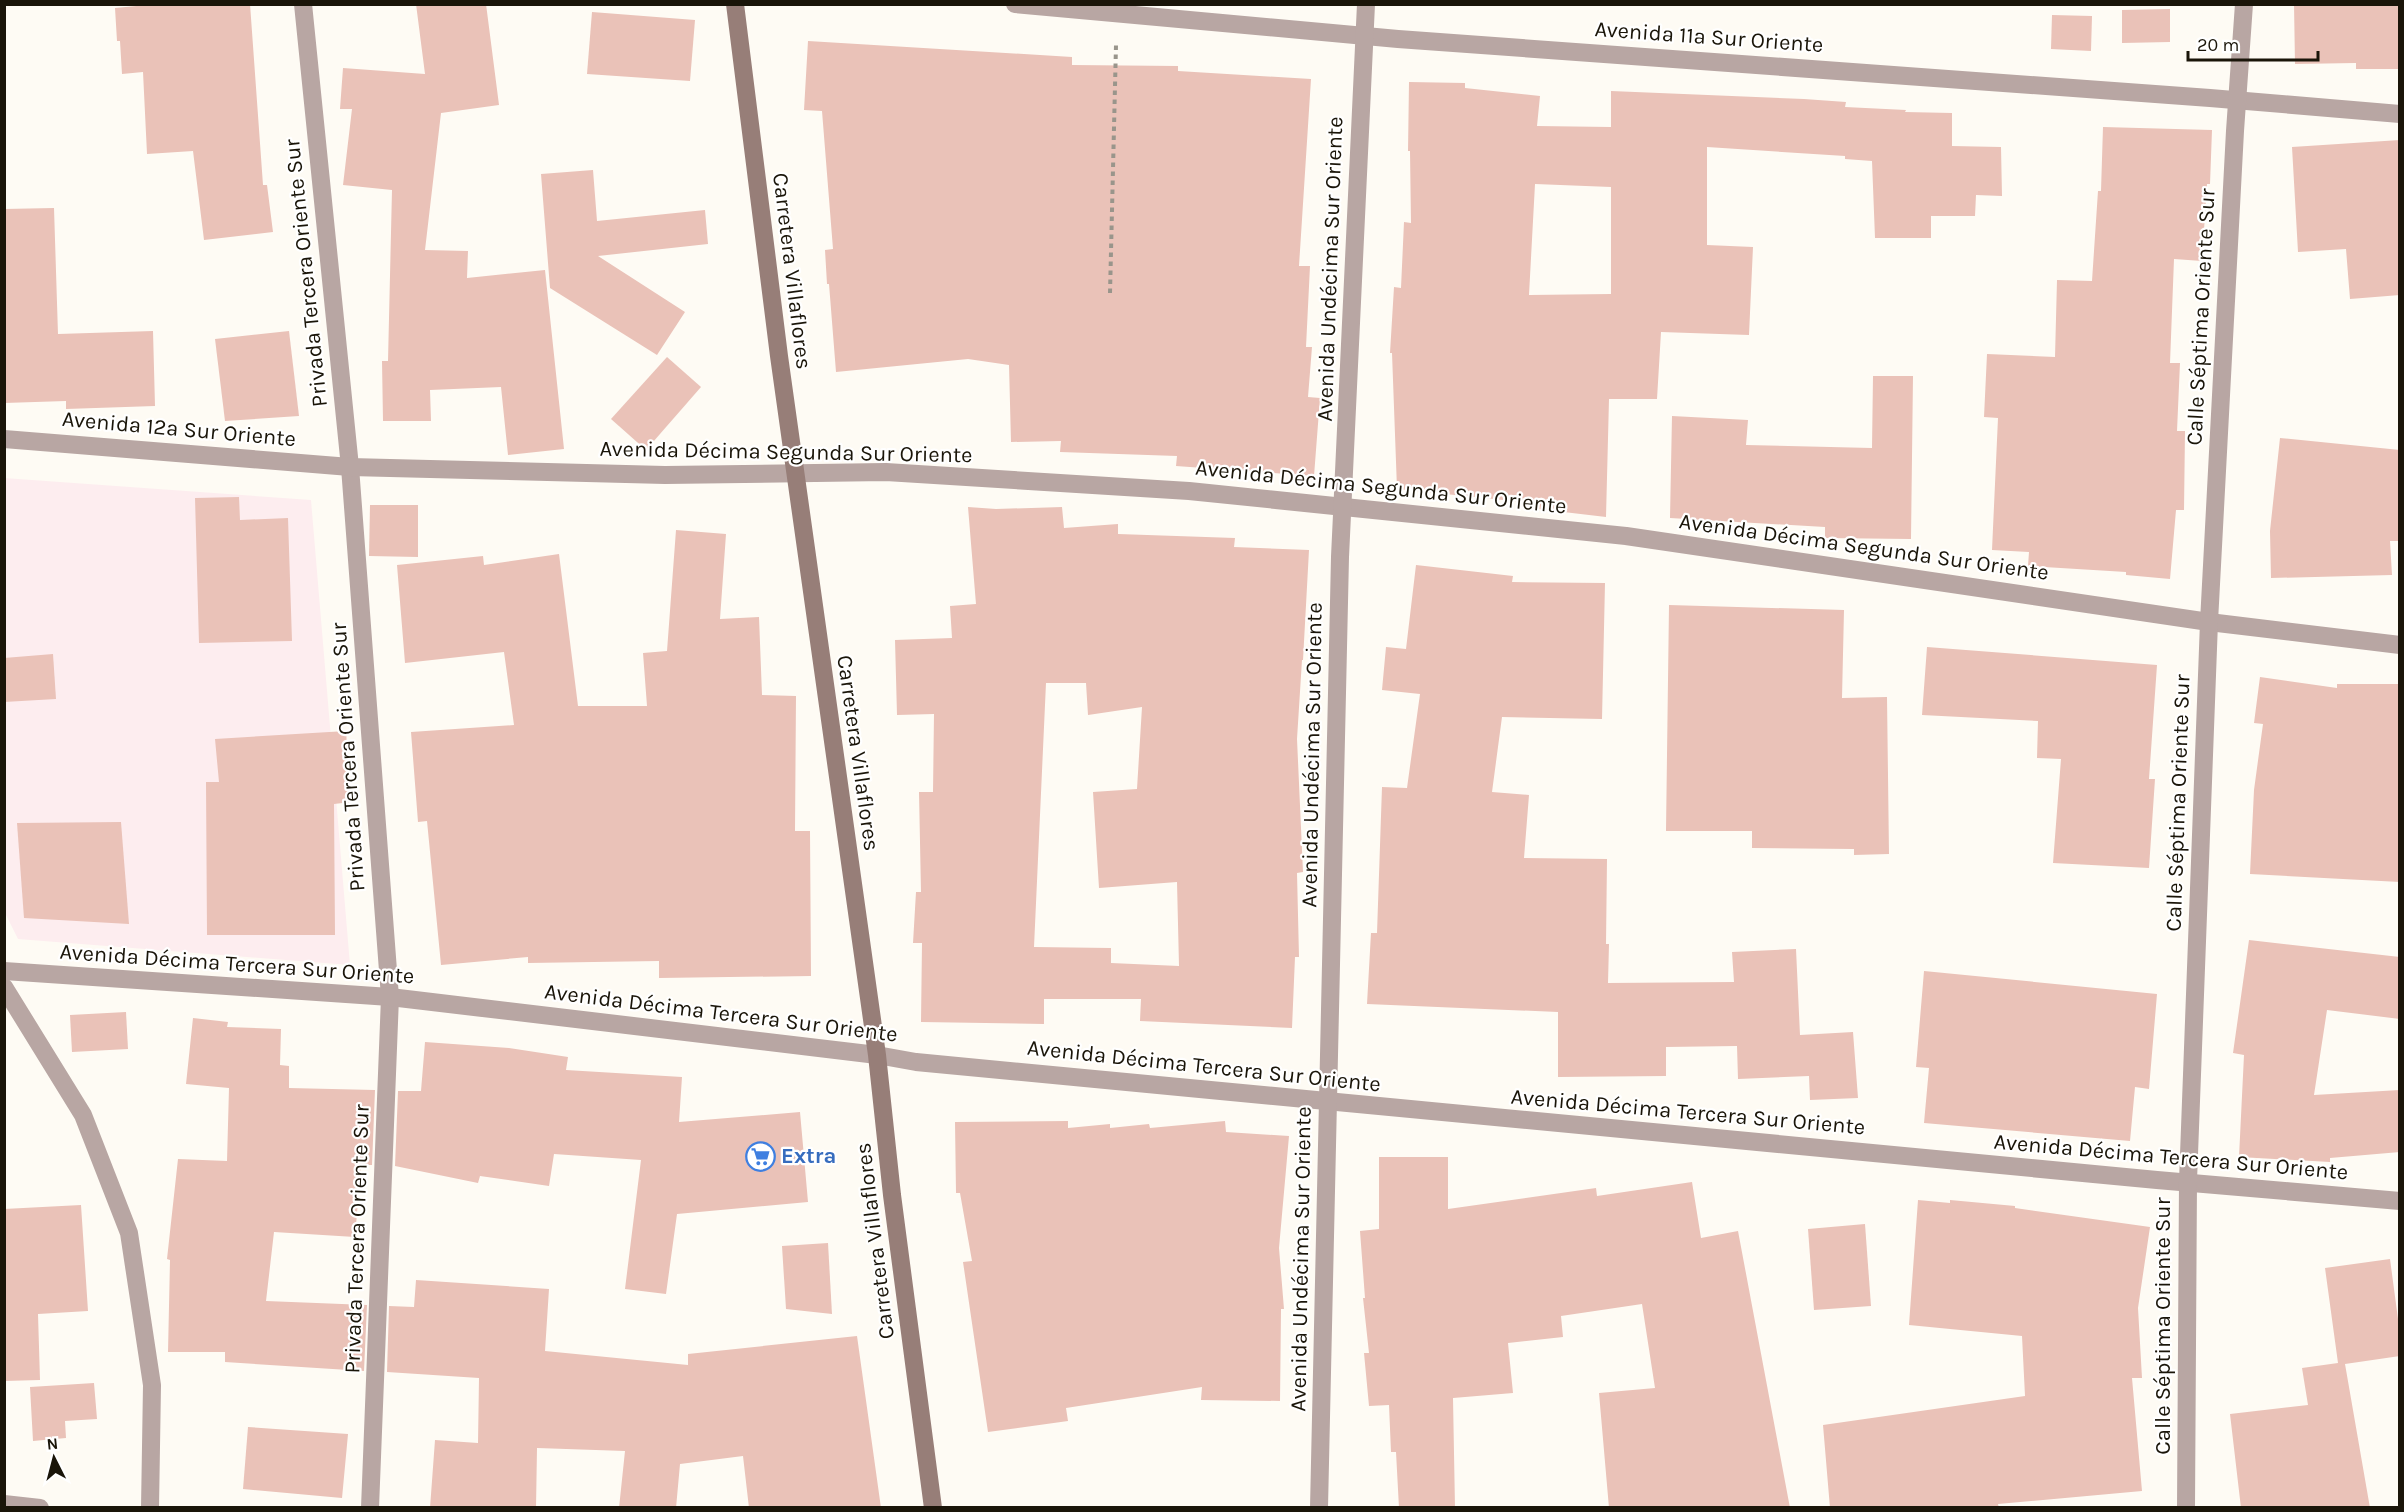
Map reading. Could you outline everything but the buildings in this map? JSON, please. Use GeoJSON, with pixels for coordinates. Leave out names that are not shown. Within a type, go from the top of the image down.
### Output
{"type":"FeatureCollection","features":[{"type":"Feature","properties":{"kind":"main road","name":"Carretera Villaflores"},"geometry":{"type":"LineString","coordinates":[[735,4],[795,474],[877,1055],[892,1196],[933,1508]]}},
{"type":"Feature","properties":{"kind":"street","name":"Privada Tercera Oriente Sur"},"geometry":{"type":"LineString","coordinates":[[303,4],[350,467],[390,997],[370,1508]]}},
{"type":"Feature","properties":{"kind":"street","name":"Avenida 11a Sur Oriente"},"geometry":{"type":"LineString","coordinates":[[1015,4],[1116,15],[1364,35],[2400,114]]}},
{"type":"Feature","properties":{"kind":"street","name":"Avenida Undécima Sur Oriente"},"geometry":{"type":"LineString","coordinates":[[1319,1508],[1343,505],[1366,4]]}},
{"type":"Feature","properties":{"kind":"street","name":"Calle Séptima Oriente Sur"},"geometry":{"type":"LineString","coordinates":[[2186,1508],[2188,1181],[2209,622],[2244,4]]}},
{"type":"Feature","properties":{"kind":"street","name":"Avenida 12a Sur Oriente"},"geometry":{"type":"LineString","coordinates":[[4,439],[350,467]]}},
{"type":"Feature","properties":{"kind":"street","name":"Avenida Décima Segunda Sur Oriente"},"geometry":{"type":"LineString","coordinates":[[350,467],[665,475],[898,473],[1190,491],[1626,536],[2209,622],[2400,645]]}},
{"type":"Feature","properties":{"kind":"street","name":"Avenida Décima Tercera Sur Oriente"},"geometry":{"type":"LineString","coordinates":[[4,971],[390,997],[877,1055],[916,1062],[2400,1202]]}},
{"type":"Feature","properties":{"kind":"street"},"geometry":{"type":"LineString","coordinates":[[4,987],[84,1115],[129,1233],[152,1385],[150,1508]]}},
{"type":"Feature","properties":{"kind":"street"},"geometry":{"type":"LineString","coordinates":[[4,1504],[40,1508]]}},
{"type":"Feature","properties":{"kind":"path"},"geometry":{"type":"LineString","coordinates":[[1110,293],[1116,15]]}},
{"type":"Feature","properties":{"kind":"shaded area"},"geometry":{"type":"Polygon","coordinates":[[[4,478],[311,500],[350,965],[18,939],[4,911],[4,478]]]}},
{"type":"Feature","properties":{"kind":"place","name":"Extra"},"geometry":{"type":"Point","coordinates":[760,1156]}}]}
